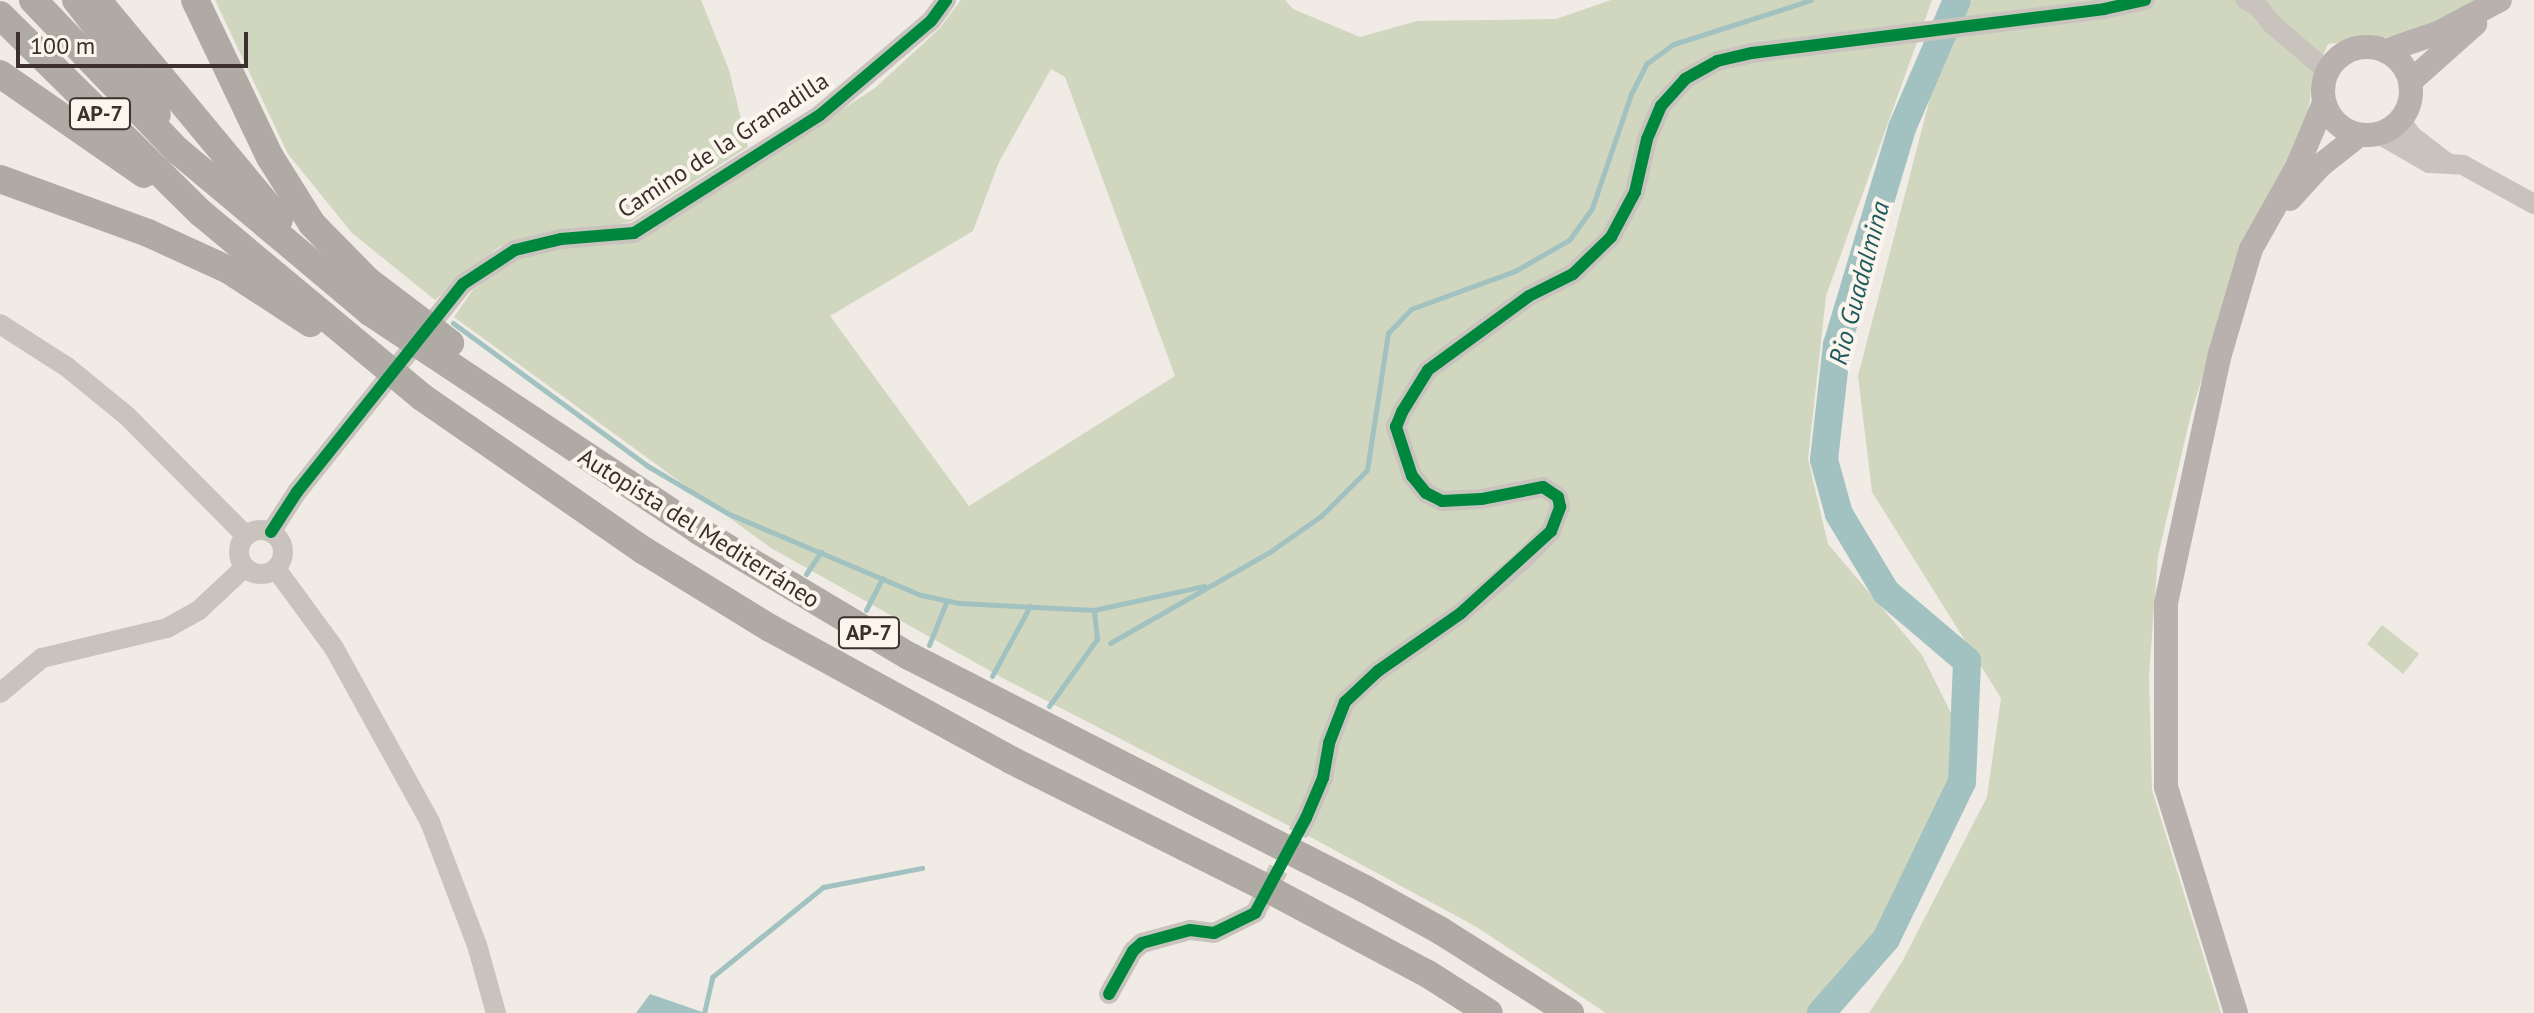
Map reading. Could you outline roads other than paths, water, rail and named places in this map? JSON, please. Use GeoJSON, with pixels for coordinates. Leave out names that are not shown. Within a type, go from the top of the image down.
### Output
{"type":"FeatureCollection","features":[{"type":"Feature","properties":{"kind":"highway","name":"Autopista del Mediterráneo"},"geometry":{"type":"LineString","coordinates":[[33,0],[177,150],[370,312],[699,531],[909,656],[1390,903],[1570,1013]]}},
{"type":"Feature","properties":{"kind":"highway"},"geometry":{"type":"LineString","coordinates":[[76,0],[136,77],[177,150]]}},
{"type":"Feature","properties":{"kind":"highway"},"geometry":{"type":"LineString","coordinates":[[97,0],[223,154],[295,234],[410,326],[456,370]]}},
{"type":"Feature","properties":{"kind":"highway"},"geometry":{"type":"LineString","coordinates":[[195,0],[282,180],[312,224],[348,263],[410,315],[594,441],[699,531]]}},
{"type":"Feature","properties":{"kind":"highway","name":"Autopista del Mediterráneo"},"geometry":{"type":"LineString","coordinates":[[0,15],[201,213],[422,397],[643,550],[770,628],[1011,760],[1337,925],[1489,1013]]}},
{"type":"Feature","properties":{"kind":"highway"},"geometry":{"type":"LineString","coordinates":[[0,66],[34,101]]}},
{"type":"Feature","properties":{"kind":"highway"},"geometry":{"type":"LineString","coordinates":[[0,74],[34,101],[201,213]]}},
{"type":"Feature","properties":{"kind":"highway"},"geometry":{"type":"LineString","coordinates":[[136,77],[223,154]]}},
{"type":"Feature","properties":{"kind":"highway"},"geometry":{"type":"LineString","coordinates":[[0,179],[148,233],[229,270],[422,397]]}},
{"type":"Feature","properties":{"kind":"main road"},"geometry":{"type":"LineString","coordinates":[[2236,1013],[2166,787],[2166,603],[2220,354],[2251,249],[2297,167],[2324,103],[2327,71],[2346,52],[2359,47],[2385,51],[2438,33],[2501,0]]}},
{"type":"Feature","properties":{"kind":"main road"},"geometry":{"type":"LineString","coordinates":[[2411,81],[2501,0]]}},
{"type":"Feature","properties":{"kind":"main road"},"geometry":{"type":"LineString","coordinates":[[2239,291],[2289,200],[2321,165],[2369,135],[2401,121],[2412,95],[2411,81],[2405,68],[2385,51]]}},
{"type":"Feature","properties":{"kind":"main road"},"geometry":{"type":"LineString","coordinates":[[2324,103],[2337,124],[2369,135]]}},
{"type":"Feature","properties":{"kind":"street","name":"Camino de la Granadilla"},"geometry":{"type":"LineString","coordinates":[[271,532],[297,492],[463,284],[515,250],[561,239],[634,233],[820,115],[931,21],[946,0]]}},
{"type":"Feature","properties":{"kind":"street"},"geometry":{"type":"LineString","coordinates":[[1306,818],[1323,778],[1329,743],[1345,702],[1378,671],[1461,613],[1524,559],[1551,531],[1560,507],[1558,497],[1543,487],[1481,499],[1442,501],[1426,493],[1412,476],[1396,427],[1402,412],[1428,370],[1529,296],[1573,274],[1611,237],[1635,192],[1647,139],[1661,106],[1685,79],[1717,61],[1752,53],[2104,9],[2145,0]]}},
{"type":"Feature","properties":{"kind":"street"},"geometry":{"type":"LineString","coordinates":[[2246,0],[2257,5],[2272,24],[2327,71]]}},
{"type":"Feature","properties":{"kind":"street"},"geometry":{"type":"LineString","coordinates":[[2401,121],[2412,136],[2446,162]]}},
{"type":"Feature","properties":{"kind":"street"},"geometry":{"type":"LineString","coordinates":[[2369,135],[2429,163],[2463,165],[2534,204]]}},
{"type":"Feature","properties":{"kind":"street"},"geometry":{"type":"LineString","coordinates":[[0,324],[67,367],[127,416],[246,536]]}},
{"type":"Feature","properties":{"kind":"street"},"geometry":{"type":"LineString","coordinates":[[262,530],[271,532],[282,545],[283,553],[276,569],[260,574],[245,567],[239,551],[246,536],[262,530]]}},
{"type":"Feature","properties":{"kind":"street"},"geometry":{"type":"LineString","coordinates":[[0,693],[42,658],[167,628],[198,611],[245,567]]}},
{"type":"Feature","properties":{"kind":"street"},"geometry":{"type":"LineString","coordinates":[[276,569],[334,648],[430,822],[477,945],[496,1013]]}},
{"type":"Feature","properties":{"kind":"street"},"geometry":{"type":"LineString","coordinates":[[1109,994],[1133,951],[1142,943],[1190,930],[1214,933],[1255,913]]}},
{"type":"Feature","properties":{"kind":"water"},"geometry":{"type":"Polygon","coordinates":[[[650,994],[705,1013],[636,1013],[650,994]]]}},
{"type":"Feature","properties":{"kind":"waterway"},"geometry":{"type":"LineString","coordinates":[[1110,643],[1271,551],[1321,516],[1367,470],[1388,333],[1411,309],[1515,271],[1569,240],[1592,208],[1631,94],[1646,64],[1674,44],[1811,0]]}},
{"type":"Feature","properties":{"kind":"waterway","name":"Rio Guadalmina"},"geometry":{"type":"LineString","coordinates":[[1821,1013],[1886,939],[1962,782],[1967,661],[1886,592],[1839,514],[1824,460],[1837,345],[1902,128],[1957,0]]}},
{"type":"Feature","properties":{"kind":"waterway"},"geometry":{"type":"LineString","coordinates":[[453,323],[646,465],[729,514],[921,595],[960,603],[1094,610],[1204,586]]}},
{"type":"Feature","properties":{"kind":"waterway"},"geometry":{"type":"LineString","coordinates":[[806,574],[821,552]]}},
{"type":"Feature","properties":{"kind":"waterway"},"geometry":{"type":"LineString","coordinates":[[866,610],[882,578]]}},
{"type":"Feature","properties":{"kind":"waterway"},"geometry":{"type":"LineString","coordinates":[[929,645],[947,600]]}},
{"type":"Feature","properties":{"kind":"waterway"},"geometry":{"type":"LineString","coordinates":[[992,676],[1030,606]]}},
{"type":"Feature","properties":{"kind":"waterway"},"geometry":{"type":"LineString","coordinates":[[1049,706],[1097,639],[1094,610]]}},
{"type":"Feature","properties":{"kind":"waterway"},"geometry":{"type":"LineString","coordinates":[[704,1013],[712,977],[823,887],[922,868]]}},
{"type":"Feature","properties":{"kind":"tunnel"},"geometry":{"type":"LineString","coordinates":[[1255,913],[1306,818]]}}]}
